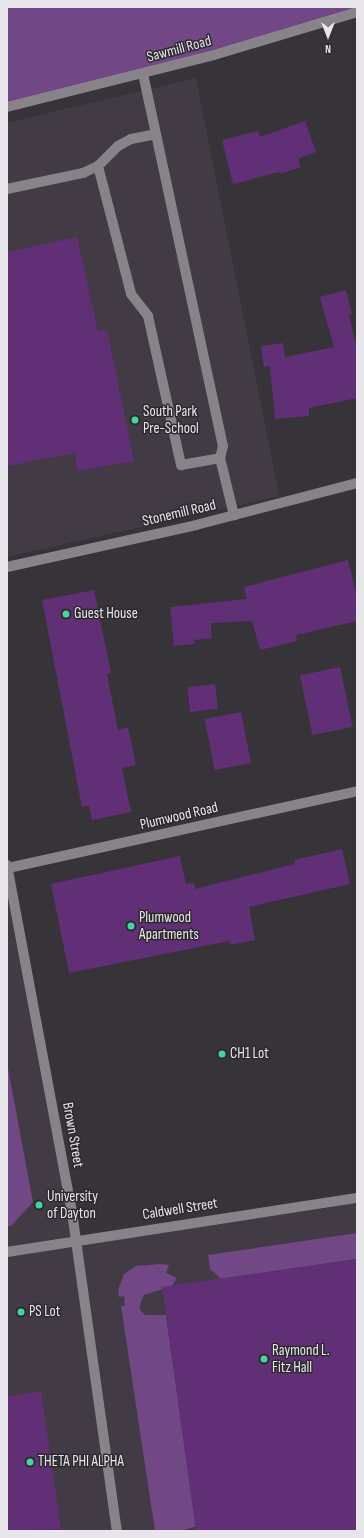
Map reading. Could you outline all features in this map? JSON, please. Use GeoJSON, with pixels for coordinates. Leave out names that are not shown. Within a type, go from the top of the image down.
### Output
{"type":"FeatureCollection","features":[{"type":"Feature","properties":{"kind":"street","name":"Sawmill Road"},"geometry":{"type":"LineString","coordinates":[[7,107],[143,74],[357,12]]}},
{"type":"Feature","properties":{"kind":"street"},"geometry":{"type":"LineString","coordinates":[[143,74],[223,446],[220,458],[234,515]]}},
{"type":"Feature","properties":{"kind":"street"},"geometry":{"type":"LineString","coordinates":[[7,189],[83,173],[98,166],[118,146],[131,139],[156,134]]}},
{"type":"Feature","properties":{"kind":"street"},"geometry":{"type":"LineString","coordinates":[[98,166],[131,294],[148,316],[181,465],[220,458]]}},
{"type":"Feature","properties":{"kind":"street","name":"Stonemill Road"},"geometry":{"type":"LineString","coordinates":[[7,568],[234,515],[357,483]]}},
{"type":"Feature","properties":{"kind":"street","name":"Plumwood Road"},"geometry":{"type":"LineString","coordinates":[[7,866],[357,791]]}},
{"type":"Feature","properties":{"kind":"street","name":"Brown Street"},"geometry":{"type":"LineString","coordinates":[[7,866],[76,1241],[117,1531]]}},
{"type":"Feature","properties":{"kind":"street","name":"Caldwell Street"},"geometry":{"type":"LineString","coordinates":[[7,1252],[357,1198]]}},
{"type":"Feature","properties":{"kind":"shaded area"},"geometry":{"type":"Polygon","coordinates":[[[7,7],[357,7],[357,12],[7,107],[7,7]]]}},
{"type":"Feature","properties":{"kind":"shaded area"},"geometry":{"type":"Polygon","coordinates":[[[196,78],[279,496],[7,557],[7,123],[196,78]]]}},
{"type":"Feature","properties":{"kind":"shaded area","name":"University of Dayton"},"geometry":{"type":"Polygon","coordinates":[[[7,892],[76,1241],[357,1198],[357,1531],[7,1531],[7,892]]]}},
{"type":"Feature","properties":{"kind":"shaded area"},"geometry":{"type":"Polygon","coordinates":[[[7,1063],[33,1202],[11,1226],[7,1226],[7,1063]]]}},
{"type":"Feature","properties":{"kind":"shaded area"},"geometry":{"type":"Polygon","coordinates":[[[357,1233],[357,1259],[221,1279],[210,1269],[208,1255],[357,1233]]]}},
{"type":"Feature","properties":{"kind":"shaded area"},"geometry":{"type":"Polygon","coordinates":[[[161,1264],[169,1265],[166,1273],[177,1278],[172,1286],[144,1295],[140,1304],[140,1310],[145,1315],[166,1315],[196,1526],[181,1531],[155,1531],[121,1306],[125,1306],[124,1296],[119,1297],[118,1290],[124,1274],[136,1266],[161,1264]]]}},
{"type":"Feature","properties":{"kind":"building"},"geometry":{"type":"Polygon","coordinates":[[[305,121],[316,152],[298,159],[301,167],[280,174],[279,172],[233,184],[222,140],[258,131],[260,137],[305,121]]]}},
{"type":"Feature","properties":{"kind":"building","name":"South Park Pre-School"},"geometry":{"type":"Polygon","coordinates":[[[77,237],[98,331],[107,330],[134,461],[78,471],[75,453],[7,466],[7,252],[77,237]]]}},
{"type":"Feature","properties":{"kind":"building"},"geometry":{"type":"Polygon","coordinates":[[[346,290],[352,314],[349,315],[357,350],[357,398],[309,408],[309,416],[275,419],[270,366],[264,367],[261,346],[283,343],[285,357],[334,347],[320,297],[346,290]]]}},
{"type":"Feature","properties":{"kind":"building"},"geometry":{"type":"Polygon","coordinates":[[[348,560],[357,598],[357,621],[296,635],[297,641],[260,650],[252,621],[211,623],[212,638],[194,640],[195,644],[174,646],[170,607],[247,599],[244,587],[348,560]]]}},
{"type":"Feature","properties":{"kind":"building"},"geometry":{"type":"Polygon","coordinates":[[[94,590],[111,673],[107,674],[118,730],[128,727],[136,765],[122,768],[131,812],[92,820],[89,805],[82,807],[42,600],[94,590]]]}},
{"type":"Feature","properties":{"kind":"building"},"geometry":{"type":"Polygon","coordinates":[[[340,667],[353,727],[313,735],[300,676],[340,667]]]}},
{"type":"Feature","properties":{"kind":"building"},"geometry":{"type":"Polygon","coordinates":[[[215,684],[218,709],[190,712],[187,687],[215,684]]]}},
{"type":"Feature","properties":{"kind":"building"},"geometry":{"type":"Polygon","coordinates":[[[241,712],[251,763],[215,770],[205,719],[241,712]]]}},
{"type":"Feature","properties":{"kind":"building","name":"Plumwood Apartments"},"geometry":{"type":"Polygon","coordinates":[[[342,849],[350,884],[249,907],[255,940],[230,945],[229,941],[69,973],[51,884],[180,856],[186,884],[194,883],[195,889],[295,864],[294,860],[342,849]]]}},
{"type":"Feature","properties":{"kind":"building","name":"Raymond L. Fitz Hall"},"geometry":{"type":"Polygon","coordinates":[[[357,1259],[357,1531],[196,1531],[162,1287],[357,1259]]]}},
{"type":"Feature","properties":{"kind":"building"},"geometry":{"type":"Polygon","coordinates":[[[41,1391],[61,1529],[7,1531],[7,1397],[41,1391]]]}},
{"type":"Feature","properties":{"kind":"place","name":"South Park Pre-School"},"geometry":{"type":"Point","coordinates":[135,420]}},
{"type":"Feature","properties":{"kind":"place","name":"Guest House"},"geometry":{"type":"Point","coordinates":[66,614]}},
{"type":"Feature","properties":{"kind":"place","name":"Plumwood Apartments"},"geometry":{"type":"Point","coordinates":[131,926]}},
{"type":"Feature","properties":{"kind":"place","name":"CH1 Lot"},"geometry":{"type":"Point","coordinates":[222,1054]}},
{"type":"Feature","properties":{"kind":"place","name":"University of Dayton"},"geometry":{"type":"Point","coordinates":[39,1205]}},
{"type":"Feature","properties":{"kind":"place","name":"PS Lot"},"geometry":{"type":"Point","coordinates":[21,1312]}},
{"type":"Feature","properties":{"kind":"place","name":"Raymond L. Fitz Hall"},"geometry":{"type":"Point","coordinates":[264,1359]}},
{"type":"Feature","properties":{"kind":"place","name":"THETA PHI ALPHA"},"geometry":{"type":"Point","coordinates":[30,1462]}}]}
